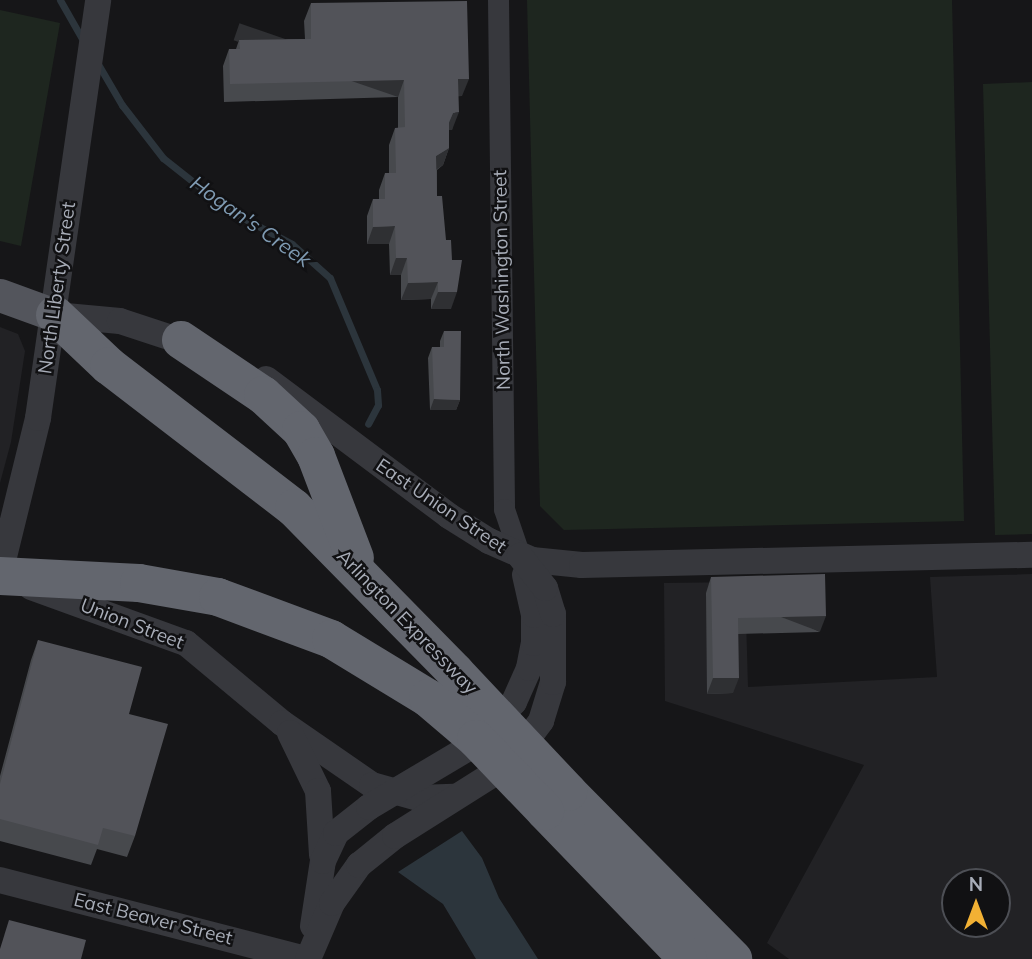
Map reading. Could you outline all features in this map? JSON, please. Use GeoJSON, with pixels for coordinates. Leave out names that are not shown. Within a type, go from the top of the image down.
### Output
{"type":"FeatureCollection","features":[{"type":"Feature","properties":{"kind":"highway","name":"Arlington Expressway"},"geometry":{"type":"LineString","coordinates":[[55,315],[108,366],[294,508],[368,581],[455,672],[556,801],[688,959]]}},
{"type":"Feature","properties":{"kind":"highway"},"geometry":{"type":"LineString","coordinates":[[181,340],[263,394],[301,430],[368,581]]}},
{"type":"Feature","properties":{"kind":"highway","name":"Arlington Expressway"},"geometry":{"type":"LineString","coordinates":[[0,575],[139,583],[218,597],[331,639],[428,698],[556,801],[733,959]]}},
{"type":"Feature","properties":{"kind":"main road"},"geometry":{"type":"LineString","coordinates":[[0,295],[55,315]]}},
{"type":"Feature","properties":{"kind":"street","name":"North Liberty Street"},"geometry":{"type":"LineString","coordinates":[[0,575],[31,457],[55,315],[97,0]]}},
{"type":"Feature","properties":{"kind":"street","name":"North Washington Street"},"geometry":{"type":"LineString","coordinates":[[307,959],[321,869],[337,833],[359,813],[475,744],[518,694],[529,668],[534,634],[531,596],[504,509],[499,0]]}},
{"type":"Feature","properties":{"kind":"street","name":"East Union Street"},"geometry":{"type":"LineString","coordinates":[[55,315],[120,321],[181,340],[267,380],[449,516],[520,556],[582,565],[1032,555]]}},
{"type":"Feature","properties":{"kind":"street","name":"North Washington Street"},"geometry":{"type":"LineString","coordinates":[[307,959],[332,903],[359,865],[386,842],[516,758],[536,732],[550,698],[554,663],[551,605],[540,579],[520,556]]}},
{"type":"Feature","properties":{"kind":"street","name":"Union Street"},"geometry":{"type":"LineString","coordinates":[[0,575],[186,643],[282,723],[361,779],[395,793],[429,799],[458,796]]}},
{"type":"Feature","properties":{"kind":"street","name":"Union Street"},"geometry":{"type":"LineString","coordinates":[[282,723],[305,757],[318,791],[323,820],[321,869]]}},
{"type":"Feature","properties":{"kind":"street","name":"East Beaver Street"},"geometry":{"type":"LineString","coordinates":[[0,880],[307,959]]}},
{"type":"Feature","properties":{"kind":"shaded area"},"geometry":{"type":"Polygon","coordinates":[[[527,0],[952,0],[964,521],[564,530],[540,506],[527,0]]]}},
{"type":"Feature","properties":{"kind":"shaded area"},"geometry":{"type":"Polygon","coordinates":[[[0,10],[60,23],[21,246],[0,241],[0,10]]]}},
{"type":"Feature","properties":{"kind":"shaded area"},"geometry":{"type":"Polygon","coordinates":[[[1032,82],[1032,534],[995,535],[983,84],[1032,82]]]}},
{"type":"Feature","properties":{"kind":"shaded area"},"geometry":{"type":"Polygon","coordinates":[[[0,327],[18,334],[25,351],[11,442],[0,483],[0,327]]]}},
{"type":"Feature","properties":{"kind":"shaded area"},"geometry":{"type":"Polygon","coordinates":[[[1032,574],[1032,959],[789,959],[767,943],[864,765],[665,701],[664,583],[745,582],[748,687],[937,677],[930,577],[1032,574]]]}},
{"type":"Feature","properties":{"kind":"shaded area"},"geometry":{"type":"Polygon","coordinates":[[[462,831],[482,858],[499,898],[538,959],[476,959],[443,904],[398,872],[462,831]]]}},
{"type":"Feature","properties":{"kind":"building"},"geometry":{"type":"Polygon","coordinates":[[[467,1],[469,79],[458,79],[459,112],[453,113],[449,122],[449,148],[436,156],[437,196],[442,196],[446,240],[451,240],[452,260],[462,260],[457,292],[438,292],[438,282],[408,283],[407,258],[396,258],[395,226],[373,227],[373,199],[385,199],[385,173],[396,173],[395,128],[405,127],[404,80],[230,84],[229,49],[240,49],[239,40],[311,39],[311,3],[467,1]]]}},
{"type":"Feature","properties":{"kind":"building"},"geometry":{"type":"Polygon","coordinates":[[[444,331],[461,331],[460,400],[434,399],[432,347],[444,347],[444,331]]]}},
{"type":"Feature","properties":{"kind":"building"},"geometry":{"type":"Polygon","coordinates":[[[825,574],[826,616],[738,618],[739,678],[713,678],[711,577],[825,574]]]}},
{"type":"Feature","properties":{"kind":"building"},"geometry":{"type":"Polygon","coordinates":[[[38,640],[142,667],[129,714],[168,724],[135,836],[103,828],[98,845],[0,819],[0,784],[38,640]]]}},
{"type":"Feature","properties":{"kind":"building"},"geometry":{"type":"Polygon","coordinates":[[[9,920],[86,940],[81,959],[0,959],[0,949],[9,920]]]}},
{"type":"Feature","properties":{"kind":"waterway","name":"Hogan's Creek"},"geometry":{"type":"LineString","coordinates":[[60,0],[84,42]]}},
{"type":"Feature","properties":{"kind":"waterway","name":"Hogan's Creek"},"geometry":{"type":"LineString","coordinates":[[98,64],[122,105],[163,158],[230,211],[292,244],[330,278],[377,390],[378,405],[368,424]]}}]}
